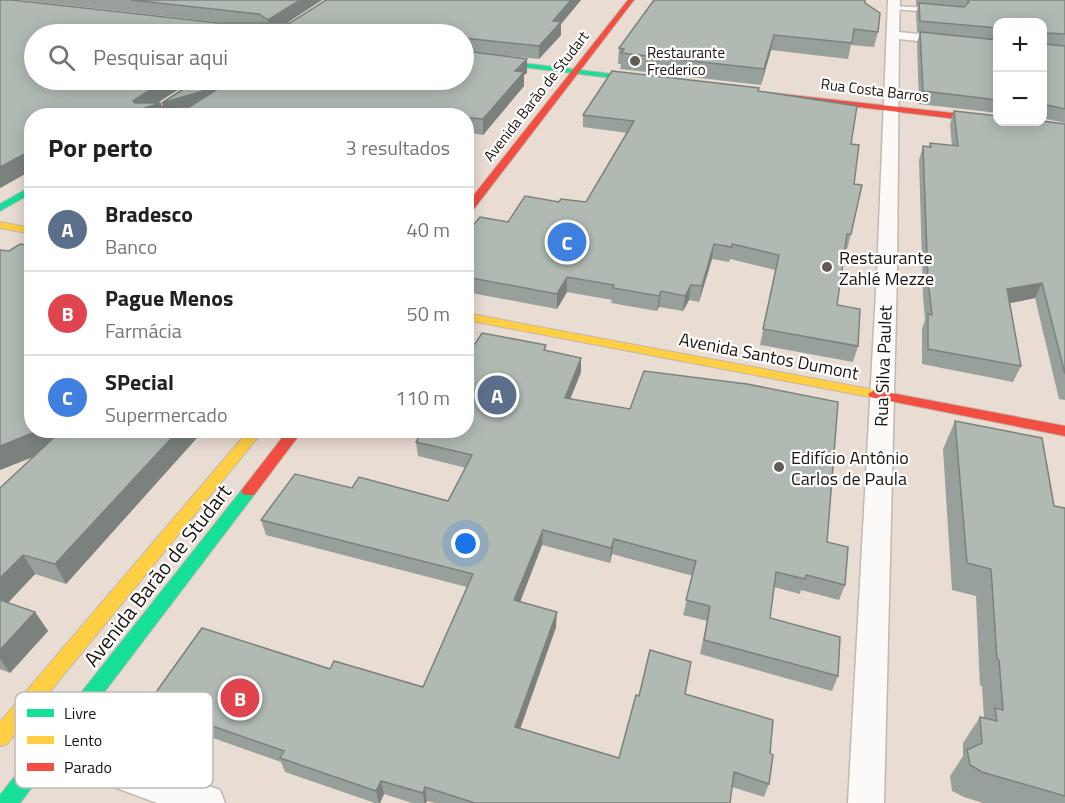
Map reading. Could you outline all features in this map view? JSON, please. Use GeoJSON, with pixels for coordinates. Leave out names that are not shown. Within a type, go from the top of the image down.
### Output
{"type":"FeatureCollection","features":[{"type":"Feature","properties":{"kind":"main road","name":"Avenida Barão de Studart"},"geometry":{"type":"LineString","coordinates":[[600,17],[614,0]]}},
{"type":"Feature","properties":{"kind":"main road","name":"Avenida Barão de Studart"},"geometry":{"type":"LineString","coordinates":[[474,202],[631,0]]}},
{"type":"Feature","properties":{"kind":"main road","name":"Avenida Barão de Studart"},"geometry":{"type":"LineString","coordinates":[[542,84],[567,55]]}},
{"type":"Feature","properties":{"kind":"main road"},"geometry":{"type":"LineString","coordinates":[[474,59],[665,82]]}},
{"type":"Feature","properties":{"kind":"main road"},"geometry":{"type":"LineString","coordinates":[[163,108],[192,90]]}},
{"type":"Feature","properties":{"kind":"main road","name":"Rua Costa Barros"},"geometry":{"type":"LineString","coordinates":[[760,93],[993,121]]}},
{"type":"Feature","properties":{"kind":"main road"},"geometry":{"type":"LineString","coordinates":[[0,208],[24,194]]}},
{"type":"Feature","properties":{"kind":"main road"},"geometry":{"type":"LineString","coordinates":[[0,225],[24,230]]}},
{"type":"Feature","properties":{"kind":"main road","name":"Avenida Santos Dumont"},"geometry":{"type":"LineString","coordinates":[[474,317],[1065,431]]}},
{"type":"Feature","properties":{"kind":"main road","name":"Avenida Barão de Studart"},"geometry":{"type":"LineString","coordinates":[[36,692],[250,438]]}},
{"type":"Feature","properties":{"kind":"main road","name":"Avenida Barão de Studart"},"geometry":{"type":"LineString","coordinates":[[93,692],[290,438]]}},
{"type":"Feature","properties":{"kind":"main road","name":"Avenida Barão de Studart"},"geometry":{"type":"LineString","coordinates":[[2,732],[15,717]]}},
{"type":"Feature","properties":{"kind":"main road","name":"Avenida Barão de Studart"},"geometry":{"type":"LineString","coordinates":[[7,803],[19,788]]}},
{"type":"Feature","properties":{"kind":"street","name":"Rua Silva Paulet"},"geometry":{"type":"LineString","coordinates":[[866,803],[882,396],[893,3]]}},
{"type":"Feature","properties":{"kind":"street"},"geometry":{"type":"LineString","coordinates":[[893,35],[993,45]]}},
{"type":"Feature","properties":{"kind":"street"},"geometry":{"type":"LineString","coordinates":[[165,788],[207,803]]}},
{"type":"Feature","properties":{"kind":"lane"},"geometry":{"type":"LineString","coordinates":[[893,3],[938,11]]}},
{"type":"Feature","properties":{"kind":"building"},"geometry":{"type":"Polygon","coordinates":[[[0,0],[219,23],[290,23],[326,0],[571,0],[553,21],[561,22],[539,46],[474,39],[474,24],[24,24],[24,90],[150,90],[133,101],[135,103],[161,103],[144,108],[24,108],[24,154],[0,167],[0,0]]]}},
{"type":"Feature","properties":{"kind":"building"},"geometry":{"type":"Polygon","coordinates":[[[131,0],[300,0],[268,20],[259,14],[131,0]]]}},
{"type":"Feature","properties":{"kind":"building"},"geometry":{"type":"Polygon","coordinates":[[[654,0],[865,0],[865,3],[880,13],[878,32],[854,29],[852,43],[774,35],[764,69],[621,53],[624,49],[619,48],[654,0]]]}},
{"type":"Feature","properties":{"kind":"building"},"geometry":{"type":"Polygon","coordinates":[[[967,0],[1065,0],[1065,34],[1047,33],[1047,18],[993,18],[993,28],[920,21],[919,3],[964,7],[969,2],[967,0]]]}},
{"type":"Feature","properties":{"kind":"building"},"geometry":{"type":"Polygon","coordinates":[[[920,32],[993,39],[993,99],[923,91],[920,32]]]}},
{"type":"Feature","properties":{"kind":"building"},"geometry":{"type":"Polygon","coordinates":[[[1047,44],[1065,46],[1065,109],[1047,105],[1047,44]]]}},
{"type":"Feature","properties":{"kind":"building"},"geometry":{"type":"Polygon","coordinates":[[[474,52],[527,59],[515,71],[524,72],[483,119],[474,118],[474,108],[188,108],[216,90],[474,90],[474,52]]]}},
{"type":"Feature","properties":{"kind":"building"},"geometry":{"type":"Polygon","coordinates":[[[612,71],[759,88],[758,91],[857,106],[851,144],[859,145],[854,184],[862,185],[851,234],[847,234],[837,305],[860,309],[858,346],[763,329],[779,255],[732,244],[732,247],[714,244],[702,286],[691,285],[685,296],[661,291],[659,296],[567,277],[557,294],[474,278],[474,224],[480,217],[508,222],[525,196],[559,202],[561,199],[586,202],[634,121],[583,115],[612,71]]]}},
{"type":"Feature","properties":{"kind":"building"},"geometry":{"type":"Polygon","coordinates":[[[182,90],[207,90],[162,103],[182,90]]]}},
{"type":"Feature","properties":{"kind":"building"},"geometry":{"type":"Polygon","coordinates":[[[954,111],[993,115],[993,126],[1047,126],[1047,122],[1065,124],[1065,374],[1042,283],[1007,289],[1021,366],[928,349],[928,314],[932,315],[928,281],[923,146],[931,147],[930,143],[958,146],[954,111]]]}},
{"type":"Feature","properties":{"kind":"building"},"geometry":{"type":"Polygon","coordinates":[[[20,244],[24,245],[24,436],[0,446],[0,250],[9,251],[20,244]]]}},
{"type":"Feature","properties":{"kind":"building"},"geometry":{"type":"Polygon","coordinates":[[[482,333],[546,345],[544,350],[581,358],[565,398],[630,409],[644,371],[747,384],[838,402],[827,542],[848,547],[845,585],[806,575],[805,579],[776,572],[770,618],[840,637],[838,676],[704,640],[710,606],[686,600],[696,561],[614,539],[611,548],[543,530],[514,600],[557,612],[515,727],[619,758],[636,695],[639,696],[650,650],[691,662],[685,694],[773,720],[770,753],[773,755],[769,784],[734,772],[730,803],[475,803],[425,787],[423,793],[381,781],[376,791],[280,758],[284,751],[213,726],[213,692],[156,692],[202,628],[330,669],[334,661],[423,687],[473,574],[261,520],[295,474],[352,488],[359,477],[448,501],[472,455],[416,442],[418,438],[474,438],[475,344],[482,333]]]}},
{"type":"Feature","properties":{"kind":"building"},"geometry":{"type":"Polygon","coordinates":[[[955,421],[1042,438],[1054,506],[1065,508],[1065,796],[982,772],[970,765],[967,750],[982,743],[980,717],[997,721],[995,708],[1003,710],[991,569],[967,563],[955,421]]]}},
{"type":"Feature","properties":{"kind":"building"},"geometry":{"type":"Polygon","coordinates":[[[53,438],[172,438],[55,564],[23,555],[0,578],[0,488],[53,438]]]}},
{"type":"Feature","properties":{"kind":"building"},"geometry":{"type":"Polygon","coordinates":[[[0,600],[35,612],[0,650],[0,600]]]}},
{"type":"Feature","properties":{"kind":"traffic: fast"},"geometry":{"type":"LineString","coordinates":[[474,59],[653,81]]}},
{"type":"Feature","properties":{"kind":"traffic: fast"},"geometry":{"type":"LineString","coordinates":[[0,208],[24,194]]}},
{"type":"Feature","properties":{"kind":"traffic: fast"},"geometry":{"type":"LineString","coordinates":[[93,692],[249,491]]}},
{"type":"Feature","properties":{"kind":"traffic: fast"},"geometry":{"type":"LineString","coordinates":[[7,803],[19,788]]}},
{"type":"Feature","properties":{"kind":"traffic: slow"},"geometry":{"type":"LineString","coordinates":[[0,225],[24,230]]}},
{"type":"Feature","properties":{"kind":"traffic: slow"},"geometry":{"type":"LineString","coordinates":[[474,318],[875,394]]}},
{"type":"Feature","properties":{"kind":"traffic: slow"},"geometry":{"type":"LineString","coordinates":[[38,692],[250,438]]}},
{"type":"Feature","properties":{"kind":"traffic: slow"},"geometry":{"type":"LineString","coordinates":[[0,737],[15,719]]}},
{"type":"Feature","properties":{"kind":"traffic: jam"},"geometry":{"type":"LineString","coordinates":[[474,202],[631,0]]}},
{"type":"Feature","properties":{"kind":"traffic: jam"},"geometry":{"type":"LineString","coordinates":[[163,108],[192,90]]}},
{"type":"Feature","properties":{"kind":"traffic: jam"},"geometry":{"type":"LineString","coordinates":[[776,95],[993,120]]}},
{"type":"Feature","properties":{"kind":"traffic: jam"},"geometry":{"type":"LineString","coordinates":[[875,394],[1065,431]]}},
{"type":"Feature","properties":{"kind":"traffic: jam"},"geometry":{"type":"LineString","coordinates":[[249,491],[290,438]]}},
{"type":"Feature","properties":{"kind":"place","name":"Restaurante Frederico"},"geometry":{"type":"Point","coordinates":[635,61]}},
{"type":"Feature","properties":{"kind":"place","name":"SPecial"},"geometry":{"type":"Point","coordinates":[567,242]}},
{"type":"Feature","properties":{"kind":"place","name":"Restaurante Zahlé Mezze"},"geometry":{"type":"Point","coordinates":[827,267]}},
{"type":"Feature","properties":{"kind":"place","name":"Bradesco"},"geometry":{"type":"Point","coordinates":[497,395]}},
{"type":"Feature","properties":{"kind":"place","name":"Edifício Antônio Carlos de Paula"},"geometry":{"type":"Point","coordinates":[779,467]}},
{"type":"Feature","properties":{"kind":"place","name":"Pague Menos"},"geometry":{"type":"Point","coordinates":[240,698]}}]}
